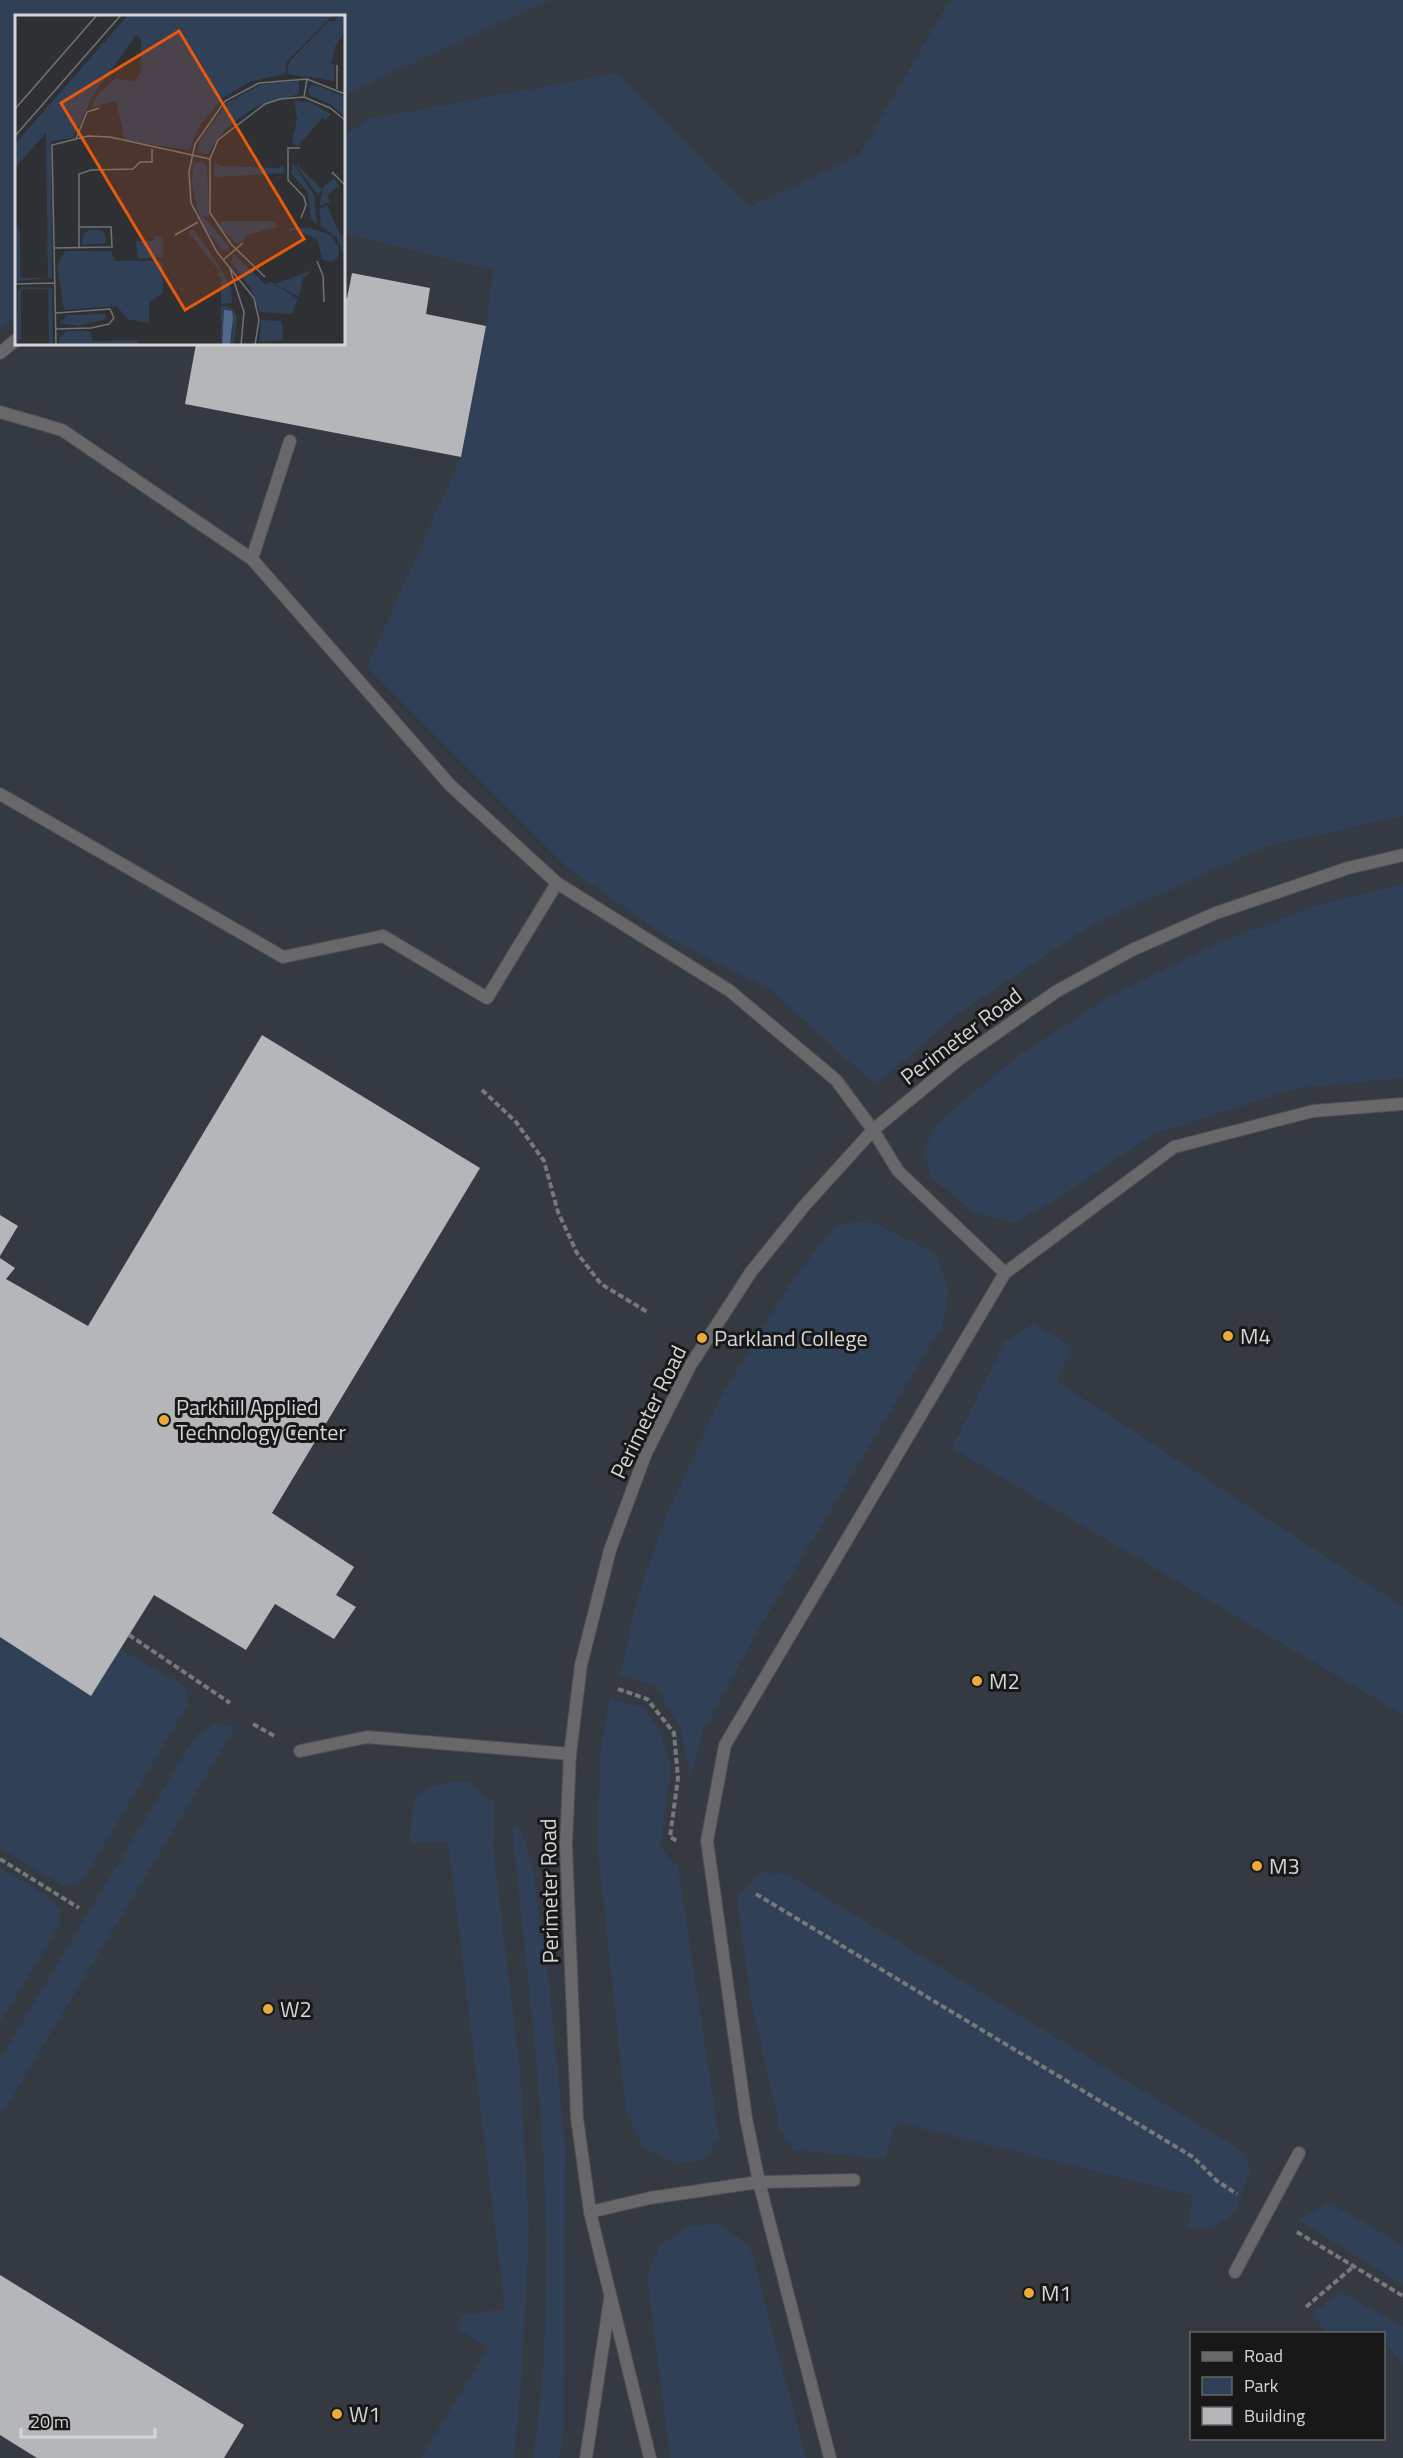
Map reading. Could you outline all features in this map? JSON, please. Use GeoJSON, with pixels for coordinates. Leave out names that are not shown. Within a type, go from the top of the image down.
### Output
{"type":"FeatureCollection","features":[{"type":"Feature","properties":{"kind":"street"},"geometry":{"type":"LineString","coordinates":[[0,353],[15,341]]}},
{"type":"Feature","properties":{"kind":"street"},"geometry":{"type":"LineString","coordinates":[[0,412],[62,430],[252,559],[450,785],[558,883],[730,991],[836,1080],[873,1130],[897,1171],[1005,1273]]}},
{"type":"Feature","properties":{"kind":"street"},"geometry":{"type":"LineString","coordinates":[[252,559],[290,441]]}},
{"type":"Feature","properties":{"kind":"street"},"geometry":{"type":"LineString","coordinates":[[0,794],[282,957],[383,936],[487,998],[558,883]]}},
{"type":"Feature","properties":{"kind":"street","name":"Perimeter Road"},"geometry":{"type":"LineString","coordinates":[[650,2458],[590,2212],[577,2118],[566,1845],[570,1754],[581,1665],[610,1550],[646,1453],[690,1366],[751,1272],[805,1205],[873,1130],[967,1053],[1057,991],[1132,950],[1216,913],[1348,868],[1403,855]]}},
{"type":"Feature","properties":{"kind":"street"},"geometry":{"type":"LineString","coordinates":[[830,2458],[759,2182],[746,2118],[706,1841],[725,1745],[1005,1273],[1174,1147],[1313,1111],[1403,1104]]}},
{"type":"Feature","properties":{"kind":"street"},"geometry":{"type":"LineString","coordinates":[[300,1751],[367,1737],[570,1754]]}},
{"type":"Feature","properties":{"kind":"street"},"geometry":{"type":"LineString","coordinates":[[1235,2272],[1299,2153]]}},
{"type":"Feature","properties":{"kind":"street"},"geometry":{"type":"LineString","coordinates":[[590,2212],[650,2198],[759,2182],[854,2180]]}},
{"type":"Feature","properties":{"kind":"street","name":"Perimeter Road"},"geometry":{"type":"LineString","coordinates":[[586,2458],[611,2292]]}},
{"type":"Feature","properties":{"kind":"path"},"geometry":{"type":"LineString","coordinates":[[482,1089],[516,1122],[544,1161],[558,1212],[583,1260],[601,1284],[649,1313]]}},
{"type":"Feature","properties":{"kind":"path"},"geometry":{"type":"LineString","coordinates":[[129,1635],[230,1703]]}},
{"type":"Feature","properties":{"kind":"path"},"geometry":{"type":"LineString","coordinates":[[618,1689],[647,1699],[674,1733],[678,1778],[670,1837],[680,1844]]}},
{"type":"Feature","properties":{"kind":"path"},"geometry":{"type":"LineString","coordinates":[[253,1724],[284,1742]]}},
{"type":"Feature","properties":{"kind":"path"},"geometry":{"type":"LineString","coordinates":[[0,1859],[79,1908]]}},
{"type":"Feature","properties":{"kind":"path"},"geometry":{"type":"LineString","coordinates":[[756,1894],[1193,2157],[1217,2181],[1237,2194]]}},
{"type":"Feature","properties":{"kind":"path"},"geometry":{"type":"LineString","coordinates":[[1298,2232],[1403,2296]]}},
{"type":"Feature","properties":{"kind":"path"},"geometry":{"type":"LineString","coordinates":[[1306,2307],[1354,2266]]}},
{"type":"Feature","properties":{"kind":"shaded area","name":"Parkland College"},"geometry":{"type":"Polygon","coordinates":[[[166,0],[1403,0],[1403,2458],[0,2458],[0,53],[15,47],[15,345],[345,345],[345,15],[166,0]]]}},
{"type":"Feature","properties":{"kind":"green space"},"geometry":{"type":"Polygon","coordinates":[[[0,0],[550,0],[345,95],[345,15],[15,15],[15,318],[0,328],[0,0]]]}},
{"type":"Feature","properties":{"kind":"green space"},"geometry":{"type":"Polygon","coordinates":[[[950,0],[1403,0],[1403,816],[1268,846],[1092,925],[959,1013],[875,1085],[771,990],[668,937],[569,869],[367,667],[461,457],[486,326],[493,270],[345,233],[345,135],[369,119],[617,73],[749,207],[859,155],[950,0]]]}},
{"type":"Feature","properties":{"kind":"green space"},"geometry":{"type":"Polygon","coordinates":[[[1403,884],[1403,1078],[1298,1088],[1154,1134],[1060,1197],[1014,1223],[972,1211],[933,1179],[923,1151],[937,1123],[1020,1055],[1108,997],[1216,944],[1318,905],[1403,884]]]}},
{"type":"Feature","properties":{"kind":"green space"},"geometry":{"type":"Polygon","coordinates":[[[868,1220],[935,1253],[949,1291],[942,1326],[758,1630],[703,1732],[690,1776],[681,1730],[657,1687],[620,1674],[639,1593],[667,1514],[721,1397],[790,1284],[835,1226],[868,1220]]]}},
{"type":"Feature","properties":{"kind":"green space"},"geometry":{"type":"Polygon","coordinates":[[[1033,1324],[1073,1347],[1056,1381],[1403,1607],[1403,1715],[952,1448],[1006,1341],[1033,1324]]]}},
{"type":"Feature","properties":{"kind":"green space"},"geometry":{"type":"Polygon","coordinates":[[[0,1637],[91,1696],[120,1649],[186,1687],[188,1704],[82,1882],[63,1886],[0,1848],[0,1637]]]}},
{"type":"Feature","properties":{"kind":"green space"},"geometry":{"type":"Polygon","coordinates":[[[610,1699],[643,1707],[660,1731],[671,1767],[660,1847],[678,1867],[719,2138],[704,2160],[676,2164],[643,2147],[626,2111],[597,1842],[601,1747],[610,1699]]]}},
{"type":"Feature","properties":{"kind":"green space"},"geometry":{"type":"Polygon","coordinates":[[[216,1724],[236,1726],[0,2117],[0,2059],[196,1735],[216,1724]]]}},
{"type":"Feature","properties":{"kind":"green space"},"geometry":{"type":"Polygon","coordinates":[[[456,1781],[473,1783],[481,1795],[494,1800],[493,1849],[520,2069],[529,2228],[522,2369],[514,2458],[421,2458],[488,2348],[457,2328],[463,2315],[505,2309],[448,1841],[411,1843],[413,1807],[417,1799],[430,1788],[456,1781]]]}},
{"type":"Feature","properties":{"kind":"green space"},"geometry":{"type":"Polygon","coordinates":[[[518,1825],[532,1862],[549,1984],[565,2147],[564,2430],[559,2458],[533,2458],[542,2379],[546,2300],[546,2221],[536,2063],[512,1826],[518,1825]]]}},
{"type":"Feature","properties":{"kind":"green space"},"geometry":{"type":"Polygon","coordinates":[[[0,1868],[47,1896],[59,1909],[61,1923],[0,2022],[0,1868]]]}},
{"type":"Feature","properties":{"kind":"green space"},"geometry":{"type":"Polygon","coordinates":[[[761,1872],[787,1874],[1242,2151],[1251,2170],[1235,2212],[1213,2228],[1188,2229],[1193,2196],[896,2122],[884,2159],[793,2150],[780,2129],[750,1995],[737,1898],[761,1872]]]}},
{"type":"Feature","properties":{"kind":"green space"},"geometry":{"type":"Polygon","coordinates":[[[1330,2203],[1403,2245],[1403,2285],[1298,2220],[1330,2203]]]}},
{"type":"Feature","properties":{"kind":"green space"},"geometry":{"type":"Polygon","coordinates":[[[720,2224],[750,2247],[806,2458],[670,2458],[647,2277],[660,2245],[688,2226],[720,2224]]]}},
{"type":"Feature","properties":{"kind":"green space"},"geometry":{"type":"Polygon","coordinates":[[[1341,2292],[1403,2327],[1403,2365],[1385,2342],[1385,2332],[1326,2332],[1312,2314],[1341,2292]]]}},
{"type":"Feature","properties":{"kind":"building"},"geometry":{"type":"Polygon","coordinates":[[[352,273],[430,288],[426,314],[486,326],[461,457],[185,404],[196,345],[345,345],[345,298],[347,298],[352,273]]]}},
{"type":"Feature","properties":{"kind":"building","name":"Parkhill Applied Technology Center"},"geometry":{"type":"Polygon","coordinates":[[[262,1035],[480,1168],[272,1513],[354,1567],[336,1595],[356,1607],[334,1639],[275,1604],[246,1650],[154,1595],[91,1696],[0,1637],[0,1258],[15,1268],[6,1279],[88,1326],[262,1035]]]}},
{"type":"Feature","properties":{"kind":"building"},"geometry":{"type":"Polygon","coordinates":[[[0,1215],[18,1226],[0,1256],[0,1215]]]}},
{"type":"Feature","properties":{"kind":"building"},"geometry":{"type":"Polygon","coordinates":[[[0,2275],[244,2425],[224,2458],[37,2458],[0,2435],[0,2275]]]}},
{"type":"Feature","properties":{"kind":"place","name":"M4"},"geometry":{"type":"Point","coordinates":[1228,1336]}},
{"type":"Feature","properties":{"kind":"place","name":"Parkland College"},"geometry":{"type":"Point","coordinates":[702,1338]}},
{"type":"Feature","properties":{"kind":"place","name":"Parkhill Applied Technology Center"},"geometry":{"type":"Point","coordinates":[164,1420]}},
{"type":"Feature","properties":{"kind":"place","name":"M2"},"geometry":{"type":"Point","coordinates":[977,1681]}},
{"type":"Feature","properties":{"kind":"place","name":"M3"},"geometry":{"type":"Point","coordinates":[1257,1866]}},
{"type":"Feature","properties":{"kind":"place","name":"W2"},"geometry":{"type":"Point","coordinates":[268,2009]}},
{"type":"Feature","properties":{"kind":"place","name":"M1"},"geometry":{"type":"Point","coordinates":[1029,2293]}},
{"type":"Feature","properties":{"kind":"place","name":"W1"},"geometry":{"type":"Point","coordinates":[337,2414]}}]}
